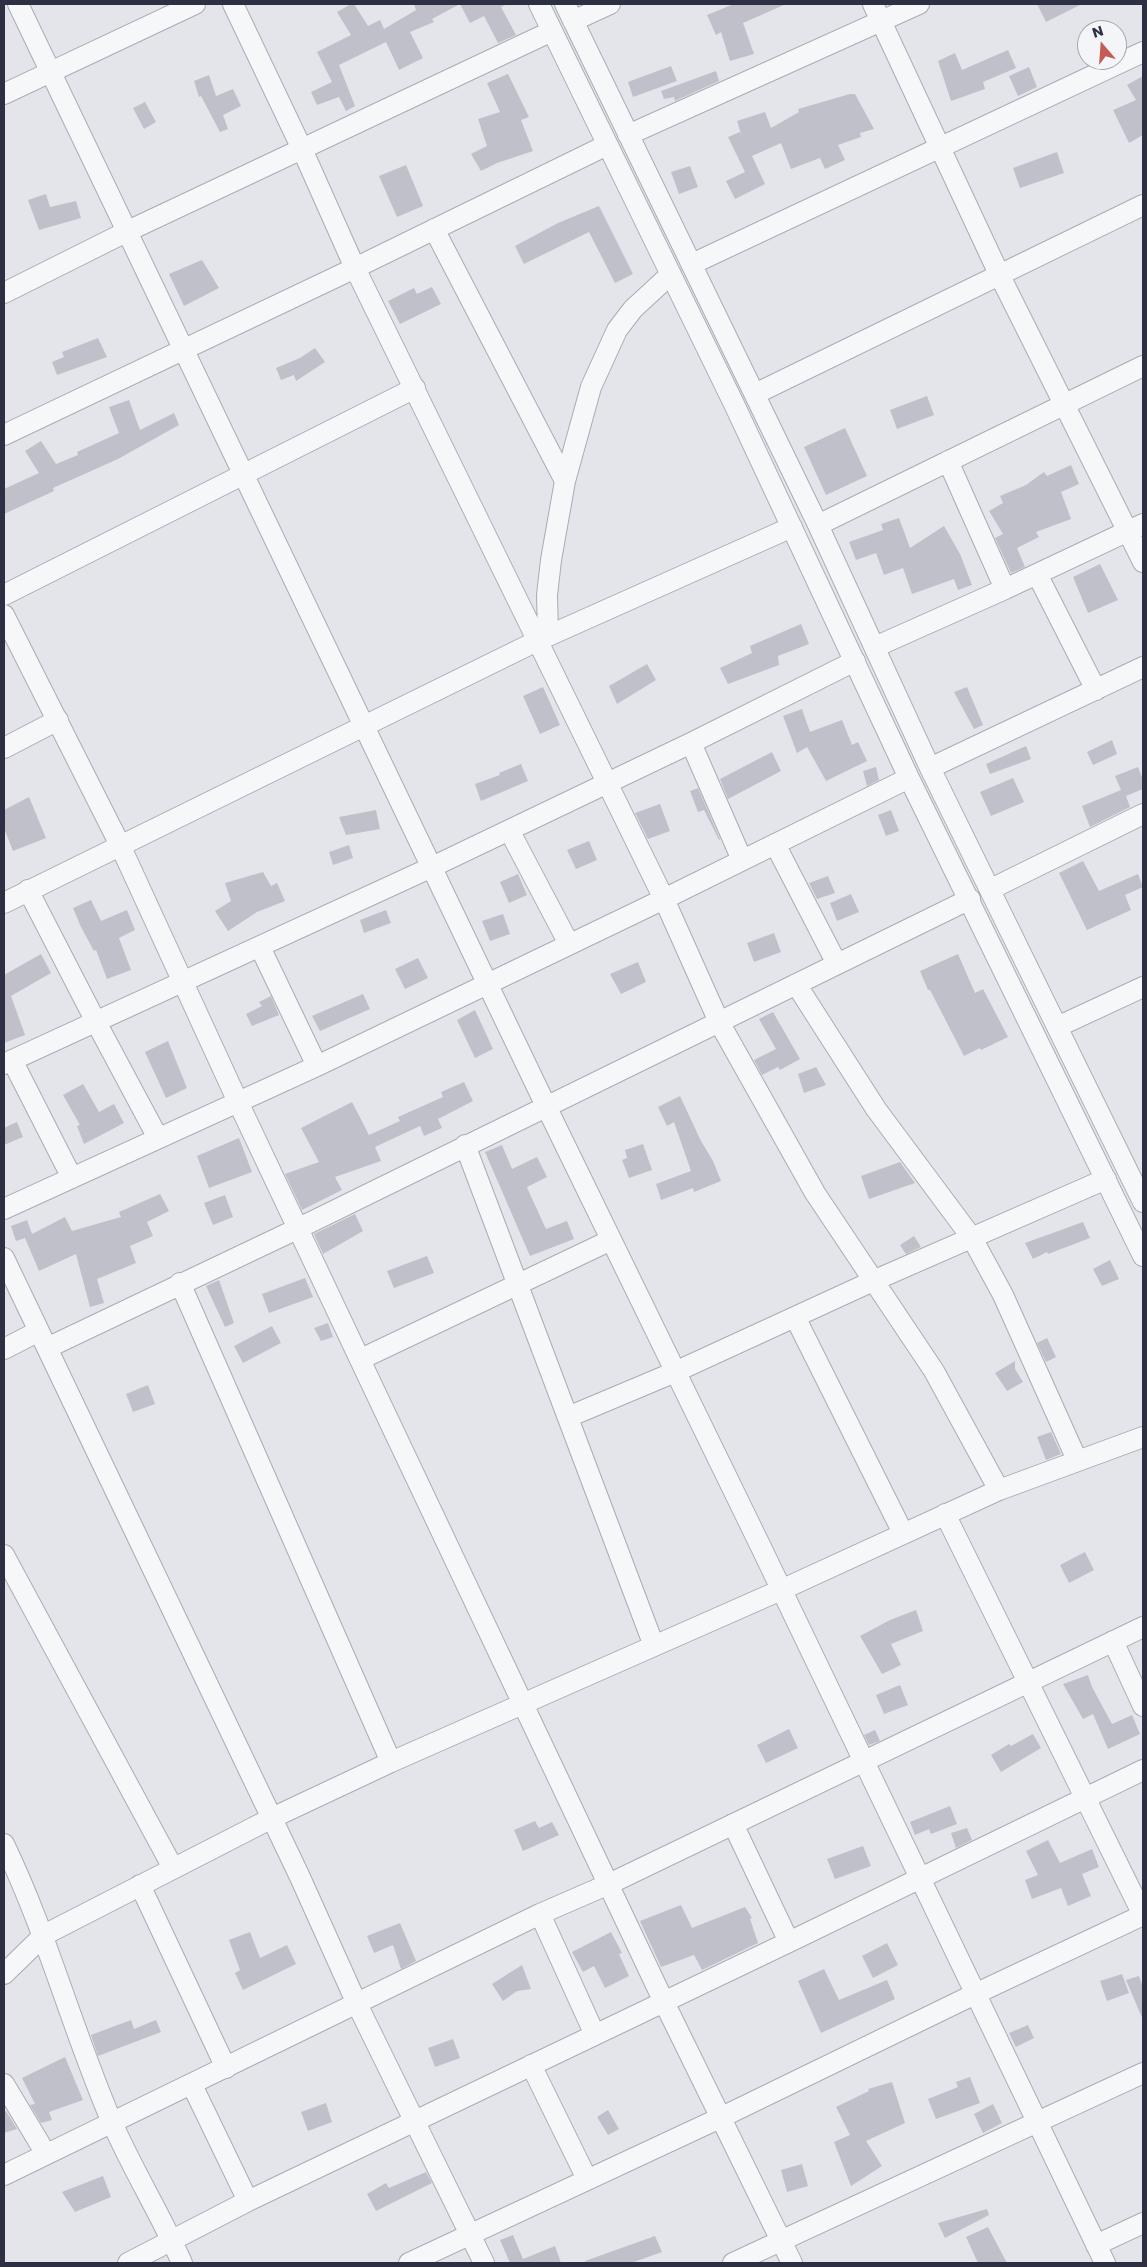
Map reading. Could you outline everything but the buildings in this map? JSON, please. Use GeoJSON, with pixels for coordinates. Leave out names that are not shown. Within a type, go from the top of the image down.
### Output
{"type":"FeatureCollection","features":[{"type":"Feature","properties":{"kind":"street"},"geometry":{"type":"LineString","coordinates":[[18,4],[487,984],[1105,2263]]}},
{"type":"Feature","properties":{"kind":"street"},"geometry":{"type":"LineString","coordinates":[[4,94],[195,4]]}},
{"type":"Feature","properties":{"kind":"street"},"geometry":{"type":"LineString","coordinates":[[233,4],[356,268],[415,388],[543,637],[607,784],[664,899],[719,1022],[815,1193],[934,1371],[999,1490]]}},
{"type":"Feature","properties":{"kind":"street"},"geometry":{"type":"LineString","coordinates":[[539,4],[792,527],[909,778],[970,899],[1143,1256]]}},
{"type":"Feature","properties":{"kind":"street"},"geometry":{"type":"LineString","coordinates":[[610,4],[569,12],[818,524],[930,768],[1143,1202]]}},
{"type":"Feature","properties":{"kind":"street"},"geometry":{"type":"LineString","coordinates":[[628,135],[877,12],[919,4]]}},
{"type":"Feature","properties":{"kind":"street"},"geometry":{"type":"LineString","coordinates":[[877,12],[1000,276],[1063,405],[1136,527],[1143,562]]}},
{"type":"Feature","properties":{"kind":"street"},"geometry":{"type":"LineString","coordinates":[[4,293],[128,232],[552,31]]}},
{"type":"Feature","properties":{"kind":"street"},"geometry":{"type":"LineString","coordinates":[[692,264],[1143,52]]}},
{"type":"Feature","properties":{"kind":"street"},"geometry":{"type":"LineString","coordinates":[[4,434],[356,268],[607,145]]}},
{"type":"Feature","properties":{"kind":"street"},"geometry":{"type":"LineString","coordinates":[[755,394],[1143,205]]}},
{"type":"Feature","properties":{"kind":"street"},"geometry":{"type":"LineString","coordinates":[[434,230],[565,481]]}},
{"type":"Feature","properties":{"kind":"street"},"geometry":{"type":"LineString","coordinates":[[543,637],[547,595],[565,481],[591,387],[617,330],[633,309],[671,274]]}},
{"type":"Feature","properties":{"kind":"street"},"geometry":{"type":"LineString","coordinates":[[818,524],[1143,366]]}},
{"type":"Feature","properties":{"kind":"street"},"geometry":{"type":"LineString","coordinates":[[4,595],[415,388]]}},
{"type":"Feature","properties":{"kind":"street"},"geometry":{"type":"LineString","coordinates":[[948,461],[1005,589]]}},
{"type":"Feature","properties":{"kind":"street"},"geometry":{"type":"LineString","coordinates":[[4,903],[543,637],[792,527]]}},
{"type":"Feature","properties":{"kind":"street"},"geometry":{"type":"LineString","coordinates":[[875,647],[1005,589],[1136,527]]}},
{"type":"Feature","properties":{"kind":"street"},"geometry":{"type":"LineString","coordinates":[[1037,574],[1096,690]]}},
{"type":"Feature","properties":{"kind":"street"},"geometry":{"type":"LineString","coordinates":[[4,614],[120,845],[238,1102],[664,2002],[792,2263]]}},
{"type":"Feature","properties":{"kind":"street"},"geometry":{"type":"LineString","coordinates":[[72,1178],[8,1062],[432,867],[607,784],[855,661]]}},
{"type":"Feature","properties":{"kind":"street"},"geometry":{"type":"LineString","coordinates":[[930,768],[1143,667]]}},
{"type":"Feature","properties":{"kind":"street"},"geometry":{"type":"LineString","coordinates":[[4,748],[58,720]]}},
{"type":"Feature","properties":{"kind":"street"},"geometry":{"type":"LineString","coordinates":[[691,743],[742,860]]}},
{"type":"Feature","properties":{"kind":"street"},"geometry":{"type":"LineString","coordinates":[[4,1209],[317,1066],[664,899],[909,778]]}},
{"type":"Feature","properties":{"kind":"street"},"geometry":{"type":"LineString","coordinates":[[991,889],[1143,814]]}},
{"type":"Feature","properties":{"kind":"street"},"geometry":{"type":"LineString","coordinates":[[509,830],[568,944]]}},
{"type":"Feature","properties":{"kind":"street"},"geometry":{"type":"LineString","coordinates":[[775,844],[837,964]]}},
{"type":"Feature","properties":{"kind":"street"},"geometry":{"type":"LineString","coordinates":[[28,890],[158,1138]]}},
{"type":"Feature","properties":{"kind":"street"},"geometry":{"type":"LineString","coordinates":[[4,1349],[43,1340],[180,1283],[299,1228],[970,899]]}},
{"type":"Feature","properties":{"kind":"street"},"geometry":{"type":"LineString","coordinates":[[260,947],[317,1066]]}},
{"type":"Feature","properties":{"kind":"street"},"geometry":{"type":"LineString","coordinates":[[796,984],[876,1109],[972,1238],[1002,1294],[1077,1460]]}},
{"type":"Feature","properties":{"kind":"street"},"geometry":{"type":"LineString","coordinates":[[1057,1027],[1143,987]]}},
{"type":"Feature","properties":{"kind":"street"},"geometry":{"type":"LineString","coordinates":[[465,1145],[654,1646]]}},
{"type":"Feature","properties":{"kind":"street"},"geometry":{"type":"LineString","coordinates":[[568,1417],[675,1372],[873,1281],[1106,1179]]}},
{"type":"Feature","properties":{"kind":"street"},"geometry":{"type":"LineString","coordinates":[[361,1359],[611,1240]]}},
{"type":"Feature","properties":{"kind":"street"},"geometry":{"type":"LineString","coordinates":[[4,1258],[272,1818],[357,2004],[484,2263]]}},
{"type":"Feature","properties":{"kind":"street"},"geometry":{"type":"LineString","coordinates":[[180,1283],[391,1762]]}},
{"type":"Feature","properties":{"kind":"street"},"geometry":{"type":"LineString","coordinates":[[795,1317],[903,1533]]}},
{"type":"Feature","properties":{"kind":"street"},"geometry":{"type":"LineString","coordinates":[[4,1974],[44,1935],[272,1818],[391,1762],[781,1590],[999,1490],[1143,1437]]}},
{"type":"Feature","properties":{"kind":"street"},"geometry":{"type":"LineString","coordinates":[[409,2263],[722,2117],[1143,1915],[945,1514]]}},
{"type":"Feature","properties":{"kind":"street"},"geometry":{"type":"LineString","coordinates":[[4,1555],[173,1868]]}},
{"type":"Feature","properties":{"kind":"street"},"geometry":{"type":"LineString","coordinates":[[4,2175],[540,1914],[609,1884],[1143,1627]]}},
{"type":"Feature","properties":{"kind":"street"},"geometry":{"type":"LineString","coordinates":[[1113,1641],[1143,1706]]}},
{"type":"Feature","properties":{"kind":"street"},"geometry":{"type":"LineString","coordinates":[[128,2263],[248,2201],[790,1942],[1143,1770]]}},
{"type":"Feature","properties":{"kind":"street"},"geometry":{"type":"LineString","coordinates":[[733,1824],[790,1942]]}},
{"type":"Feature","properties":{"kind":"street"},"geometry":{"type":"LineString","coordinates":[[4,1844],[44,1935],[57,1979],[112,2122],[172,2239],[182,2263]]}},
{"type":"Feature","properties":{"kind":"street"},"geometry":{"type":"LineString","coordinates":[[140,1885],[226,2068]]}},
{"type":"Feature","properties":{"kind":"street"},"geometry":{"type":"LineString","coordinates":[[540,1914],[595,2035]]}},
{"type":"Feature","properties":{"kind":"street"},"geometry":{"type":"LineString","coordinates":[[531,2066],[587,2180]]}},
{"type":"Feature","properties":{"kind":"street"},"geometry":{"type":"LineString","coordinates":[[733,2263],[1143,2073]]}},
{"type":"Feature","properties":{"kind":"street"},"geometry":{"type":"LineString","coordinates":[[4,2084],[46,2154]]}},
{"type":"Feature","properties":{"kind":"street"},"geometry":{"type":"LineString","coordinates":[[192,2085],[248,2201]]}},
{"type":"Feature","properties":{"kind":"street"},"geometry":{"type":"LineString","coordinates":[[1096,2245],[1143,2223]]}}]}
